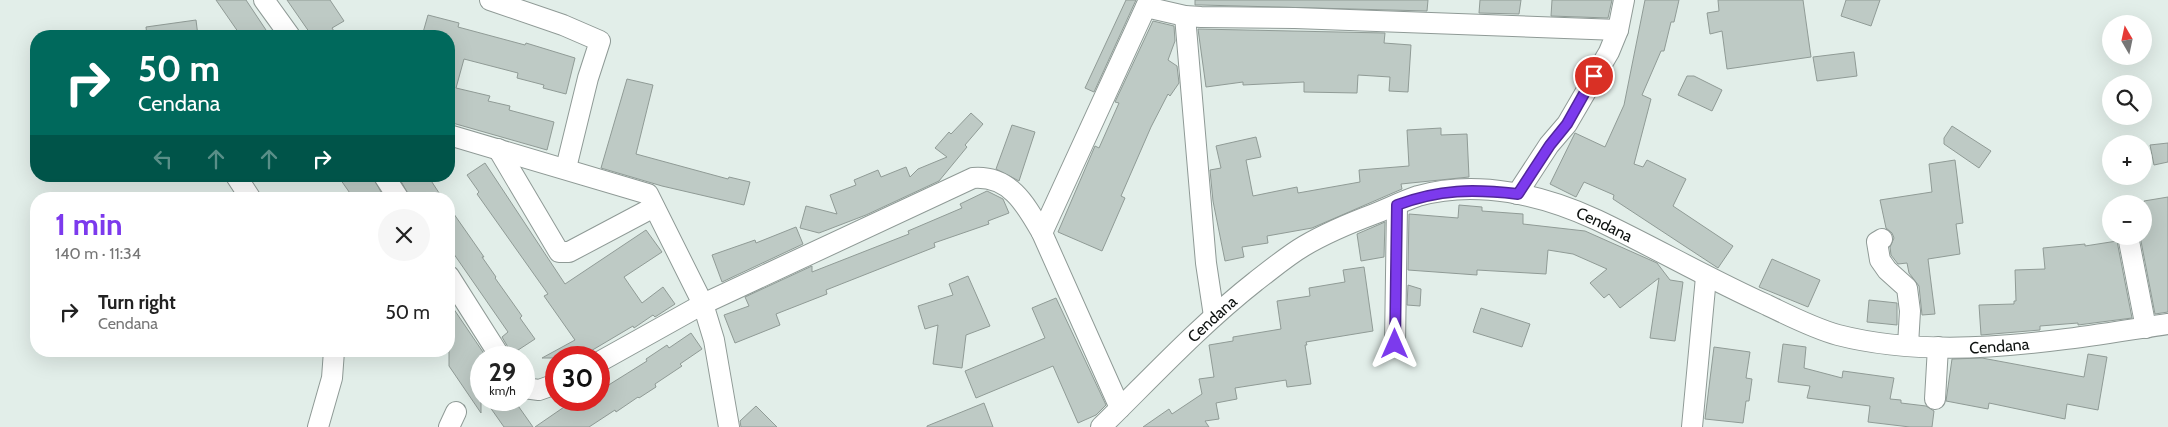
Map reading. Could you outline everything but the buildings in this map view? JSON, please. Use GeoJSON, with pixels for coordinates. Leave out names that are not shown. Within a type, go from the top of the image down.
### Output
{"type":"FeatureCollection","features":[{"type":"Feature","properties":{"kind":"street"},"geometry":{"type":"LineString","coordinates":[[264,0],[286,30]]}},
{"type":"Feature","properties":{"kind":"street"},"geometry":{"type":"LineString","coordinates":[[490,0],[563,25],[600,41],[588,78],[566,168]]}},
{"type":"Feature","properties":{"kind":"street"},"geometry":{"type":"LineString","coordinates":[[1518,194],[1550,145],[1567,124],[1609,52],[1618,30],[1624,0]]}},
{"type":"Feature","properties":{"kind":"street"},"geometry":{"type":"LineString","coordinates":[[1042,233],[1147,3],[1185,16],[1295,18],[1618,30]]}},
{"type":"Feature","properties":{"kind":"street"},"geometry":{"type":"LineString","coordinates":[[1185,16],[1206,263],[1214,316]]}},
{"type":"Feature","properties":{"kind":"street"},"geometry":{"type":"LineString","coordinates":[[455,137],[646,192],[703,304],[714,340],[729,427]]}},
{"type":"Feature","properties":{"kind":"street"},"geometry":{"type":"LineString","coordinates":[[498,150],[559,252],[569,252],[654,207]]}},
{"type":"Feature","properties":{"kind":"street"},"geometry":{"type":"LineString","coordinates":[[610,356],[703,304],[973,178],[984,177],[1009,187],[1018,195],[1042,233],[1120,408]]}},
{"type":"Feature","properties":{"kind":"street","name":"Cendana"},"geometry":{"type":"LineString","coordinates":[[1101,427],[1214,316],[1302,247],[1356,221],[1420,196],[1444,191],[1485,190],[1518,194],[1554,203],[1596,220],[1706,277],[1800,320],[1836,334],[1908,346],[1938,347],[2010,344],[2168,324]]}},
{"type":"Feature","properties":{"kind":"street"},"geometry":{"type":"LineString","coordinates":[[1395,344],[1397,205]]}},
{"type":"Feature","properties":{"kind":"street"},"geometry":{"type":"LineString","coordinates":[[1882,239],[1877,242],[1880,260],[1887,270],[1906,288],[1908,294],[1910,311],[1908,346]]}},
{"type":"Feature","properties":{"kind":"street"},"geometry":{"type":"LineString","coordinates":[[2130,245],[2146,328]]}},
{"type":"Feature","properties":{"kind":"street"},"geometry":{"type":"LineString","coordinates":[[1692,427],[1706,277]]}},
{"type":"Feature","properties":{"kind":"street"},"geometry":{"type":"LineString","coordinates":[[455,285],[493,346]]}},
{"type":"Feature","properties":{"kind":"street"},"geometry":{"type":"LineString","coordinates":[[1934,400],[1938,347]]}},
{"type":"Feature","properties":{"kind":"street"},"geometry":{"type":"LineString","coordinates":[[318,427],[332,378],[334,357]]}},
{"type":"Feature","properties":{"kind":"route"},"geometry":{"type":"LineString","coordinates":[[1395,344],[1397,205],[1420,196],[1444,191],[1485,190],[1518,194],[1533,169],[1567,124],[1594,76]]}}]}
